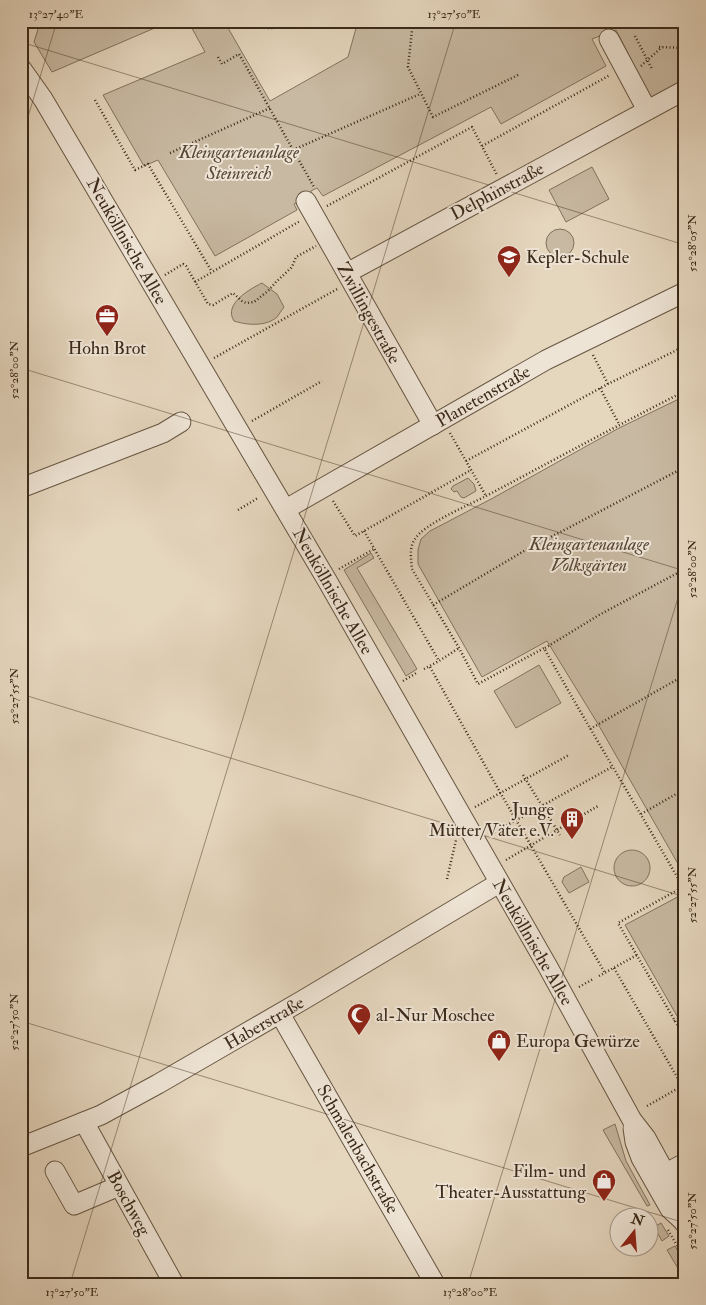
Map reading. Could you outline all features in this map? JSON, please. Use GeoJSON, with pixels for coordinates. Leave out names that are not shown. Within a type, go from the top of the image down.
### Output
{"type":"FeatureCollection","features":[{"type":"Feature","properties":{"kind":"street"},"geometry":{"type":"LineString","coordinates":[[609,39],[647,110]]}},
{"type":"Feature","properties":{"kind":"street","name":"Neuköllnische Allee"},"geometry":{"type":"LineString","coordinates":[[21,68],[51,95],[548,967],[632,1120],[635,1142],[641,1158],[660,1177],[670,1209],[684,1223]]}},
{"type":"Feature","properties":{"kind":"street","name":"Delphinstraße"},"geometry":{"type":"LineString","coordinates":[[346,279],[504,188],[685,90]]}},
{"type":"Feature","properties":{"kind":"street","name":"Zwillingestraße"},"geometry":{"type":"LineString","coordinates":[[313,204],[346,279],[432,425]]}},
{"type":"Feature","properties":{"kind":"street","name":"Planetenstraße"},"geometry":{"type":"LineString","coordinates":[[286,509],[546,360],[685,292]]}},
{"type":"Feature","properties":{"kind":"street"},"geometry":{"type":"LineString","coordinates":[[21,488],[163,433],[181,422]]}},
{"type":"Feature","properties":{"kind":"street","name":"Haberstraße"},"geometry":{"type":"LineString","coordinates":[[21,1147],[101,1115],[158,1084],[280,1014],[499,883]]}},
{"type":"Feature","properties":{"kind":"street","name":"Schmalenbachstraße"},"geometry":{"type":"LineString","coordinates":[[280,1014],[435,1284]]}},
{"type":"Feature","properties":{"kind":"street","name":"Boschweg"},"geometry":{"type":"LineString","coordinates":[[84,1122],[174,1284]]}},
{"type":"Feature","properties":{"kind":"street"},"geometry":{"type":"LineString","coordinates":[[660,1177],[685,1163]]}},
{"type":"Feature","properties":{"kind":"street"},"geometry":{"type":"LineString","coordinates":[[55,1171],[74,1205],[119,1186]]}},
{"type":"Feature","properties":{"kind":"path"},"geometry":{"type":"LineString","coordinates":[[252,21],[262,27],[270,28],[276,28],[286,21]]}},
{"type":"Feature","properties":{"kind":"path"},"geometry":{"type":"LineString","coordinates":[[413,21],[408,67],[433,117],[520,74]]}},
{"type":"Feature","properties":{"kind":"path"},"geometry":{"type":"LineString","coordinates":[[450,21],[450,29]]}},
{"type":"Feature","properties":{"kind":"path"},"geometry":{"type":"LineString","coordinates":[[635,36],[652,69]]}},
{"type":"Feature","properties":{"kind":"path"},"geometry":{"type":"LineString","coordinates":[[636,70],[648,61],[661,47],[685,48]]}},
{"type":"Feature","properties":{"kind":"path"},"geometry":{"type":"LineString","coordinates":[[218,57],[222,64],[239,54],[293,150],[313,204]]}},
{"type":"Feature","properties":{"kind":"path"},"geometry":{"type":"LineString","coordinates":[[482,146],[614,73]]}},
{"type":"Feature","properties":{"kind":"path"},"geometry":{"type":"LineString","coordinates":[[293,150],[420,94]]}},
{"type":"Feature","properties":{"kind":"path"},"geometry":{"type":"LineString","coordinates":[[95,100],[136,170],[148,164],[212,272]]}},
{"type":"Feature","properties":{"kind":"path"},"geometry":{"type":"LineString","coordinates":[[170,153],[270,108]]}},
{"type":"Feature","properties":{"kind":"path"},"geometry":{"type":"LineString","coordinates":[[195,282],[313,204],[472,127],[504,188]]}},
{"type":"Feature","properties":{"kind":"path"},"geometry":{"type":"LineString","coordinates":[[165,275],[182,264],[186,266],[208,304],[213,305],[233,293],[246,303],[254,302],[292,267],[296,257],[320,244]]}},
{"type":"Feature","properties":{"kind":"path"},"geometry":{"type":"LineString","coordinates":[[214,358],[346,279]]}},
{"type":"Feature","properties":{"kind":"path"},"geometry":{"type":"LineString","coordinates":[[466,461],[600,388],[685,346]]}},
{"type":"Feature","properties":{"kind":"path"},"geometry":{"type":"LineString","coordinates":[[593,355],[608,384]]}},
{"type":"Feature","properties":{"kind":"path"},"geometry":{"type":"LineString","coordinates":[[250,422],[322,381]]}},
{"type":"Feature","properties":{"kind":"path"},"geometry":{"type":"LineString","coordinates":[[600,388],[619,424]]}},
{"type":"Feature","properties":{"kind":"path"},"geometry":{"type":"LineString","coordinates":[[685,391],[424,528],[414,540],[410,555],[412,569],[478,684],[599,615],[685,569]]}},
{"type":"Feature","properties":{"kind":"path"},"geometry":{"type":"LineString","coordinates":[[450,433],[486,496]]}},
{"type":"Feature","properties":{"kind":"path"},"geometry":{"type":"LineString","coordinates":[[433,605],[524,551],[685,467]]}},
{"type":"Feature","properties":{"kind":"path"},"geometry":{"type":"LineString","coordinates":[[333,501],[354,536],[471,470]]}},
{"type":"Feature","properties":{"kind":"path"},"geometry":{"type":"LineString","coordinates":[[238,510],[258,498]]}},
{"type":"Feature","properties":{"kind":"path"},"geometry":{"type":"LineString","coordinates":[[364,531],[439,662]]}},
{"type":"Feature","properties":{"kind":"path"},"geometry":{"type":"LineString","coordinates":[[339,569],[374,549]]}},
{"type":"Feature","properties":{"kind":"path"},"geometry":{"type":"LineString","coordinates":[[424,669],[439,662],[459,648]]}},
{"type":"Feature","properties":{"kind":"path"},"geometry":{"type":"LineString","coordinates":[[544,648],[684,887],[618,923],[685,1038]]}},
{"type":"Feature","properties":{"kind":"path"},"geometry":{"type":"LineString","coordinates":[[430,667],[605,973]]}},
{"type":"Feature","properties":{"kind":"path"},"geometry":{"type":"LineString","coordinates":[[403,681],[418,672]]}},
{"type":"Feature","properties":{"kind":"path"},"geometry":{"type":"LineString","coordinates":[[590,729],[685,676]]}},
{"type":"Feature","properties":{"kind":"path"},"geometry":{"type":"LineString","coordinates":[[476,807],[569,756]]}},
{"type":"Feature","properties":{"kind":"path"},"geometry":{"type":"LineString","coordinates":[[476,842],[612,767]]}},
{"type":"Feature","properties":{"kind":"path"},"geometry":{"type":"LineString","coordinates":[[523,775],[560,835]]}},
{"type":"Feature","properties":{"kind":"path"},"geometry":{"type":"LineString","coordinates":[[641,814],[685,790]]}},
{"type":"Feature","properties":{"kind":"path"},"geometry":{"type":"LineString","coordinates":[[506,860],[598,806]]}},
{"type":"Feature","properties":{"kind":"path"},"geometry":{"type":"LineString","coordinates":[[447,879],[456,840]]}},
{"type":"Feature","properties":{"kind":"path"},"geometry":{"type":"LineString","coordinates":[[599,976],[637,955]]}},
{"type":"Feature","properties":{"kind":"path"},"geometry":{"type":"LineString","coordinates":[[614,968],[685,1091]]}},
{"type":"Feature","properties":{"kind":"path"},"geometry":{"type":"LineString","coordinates":[[579,987],[593,979]]}},
{"type":"Feature","properties":{"kind":"path"},"geometry":{"type":"LineString","coordinates":[[674,1021],[685,1015]]}},
{"type":"Feature","properties":{"kind":"path"},"geometry":{"type":"LineString","coordinates":[[647,1106],[682,1086]]}},
{"type":"Feature","properties":{"kind":"path"},"geometry":{"type":"LineString","coordinates":[[685,1100],[682,1101],[685,1110]]}},
{"type":"Feature","properties":{"kind":"path"},"geometry":{"type":"LineString","coordinates":[[664,1223],[685,1259]]}},
{"type":"Feature","properties":{"kind":"green space"},"geometry":{"type":"Polygon","coordinates":[[[51,21],[171,21],[52,72],[34,42],[39,26],[51,21]]]}},
{"type":"Feature","properties":{"kind":"green space","name":"Kleingartenanlage Steinreich"},"geometry":{"type":"Polygon","coordinates":[[[188,21],[224,21],[270,101],[348,57],[358,21],[685,21],[685,81],[651,99],[616,30],[592,39],[606,66],[501,124],[491,107],[323,196],[317,188],[311,191],[311,195],[294,204],[297,210],[215,256],[158,160],[144,166],[103,95],[205,52],[188,21]]]}},
{"type":"Feature","properties":{"kind":"green space"},"geometry":{"type":"Polygon","coordinates":[[[592,167],[609,199],[566,222],[549,190],[592,167]]]}},
{"type":"Feature","properties":{"kind":"green space"},"geometry":{"type":"Polygon","coordinates":[[[560,229],[570,233],[574,243],[570,253],[560,257],[550,253],[546,243],[550,233],[560,229]]]}},
{"type":"Feature","properties":{"kind":"green space"},"geometry":{"type":"Polygon","coordinates":[[[262,283],[277,294],[284,307],[277,317],[262,324],[234,321],[232,309],[235,303],[245,293],[262,283]]]}},
{"type":"Feature","properties":{"kind":"green space","name":"Kleingartenanlage Volksgärten"},"geometry":{"type":"Polygon","coordinates":[[[685,396],[685,876],[598,724],[547,641],[482,677],[418,564],[418,550],[421,539],[430,531],[619,428],[685,396]]]}},
{"type":"Feature","properties":{"kind":"green space"},"geometry":{"type":"Polygon","coordinates":[[[468,478],[474,484],[476,491],[464,498],[457,491],[454,492],[451,489],[468,478]]]}},
{"type":"Feature","properties":{"kind":"green space"},"geometry":{"type":"Polygon","coordinates":[[[371,553],[374,558],[357,568],[417,669],[406,676],[344,570],[371,553]]]}},
{"type":"Feature","properties":{"kind":"green space"},"geometry":{"type":"Polygon","coordinates":[[[539,665],[561,703],[516,728],[494,691],[539,665]]]}},
{"type":"Feature","properties":{"kind":"green space"},"geometry":{"type":"Polygon","coordinates":[[[632,850],[639,851],[645,855],[649,861],[649,875],[645,881],[639,885],[632,886],[625,885],[619,881],[615,875],[614,868],[615,861],[619,855],[625,851],[632,850]]]}},
{"type":"Feature","properties":{"kind":"green space"},"geometry":{"type":"Polygon","coordinates":[[[581,867],[589,882],[569,893],[562,882],[564,877],[581,867]]]}},
{"type":"Feature","properties":{"kind":"green space"},"geometry":{"type":"Polygon","coordinates":[[[685,893],[685,1030],[625,925],[685,893]]]}},
{"type":"Feature","properties":{"kind":"green space"},"geometry":{"type":"Polygon","coordinates":[[[615,1124],[626,1161],[650,1205],[647,1206],[603,1130],[615,1124]]]}},
{"type":"Feature","properties":{"kind":"green space"},"geometry":{"type":"Polygon","coordinates":[[[661,1223],[669,1236],[662,1241],[658,1234],[658,1225],[661,1223]]]}},
{"type":"Feature","properties":{"kind":"green space"},"geometry":{"type":"Polygon","coordinates":[[[675,1246],[685,1263],[685,1280],[667,1250],[675,1246]]]}},
{"type":"Feature","properties":{"kind":"place","name":"Kepler-Schule"},"geometry":{"type":"Point","coordinates":[509,278]}},
{"type":"Feature","properties":{"kind":"place","name":"Hohn Brot"},"geometry":{"type":"Point","coordinates":[107,337]}},
{"type":"Feature","properties":{"kind":"place","name":"Junge Mütter/Väter e.V."},"geometry":{"type":"Point","coordinates":[572,840]}},
{"type":"Feature","properties":{"kind":"place","name":"al-Nur Moschee"},"geometry":{"type":"Point","coordinates":[359,1036]}},
{"type":"Feature","properties":{"kind":"place","name":"Europa Gewürze"},"geometry":{"type":"Point","coordinates":[499,1062]}},
{"type":"Feature","properties":{"kind":"place","name":"Film- und Theater-Ausstattung"},"geometry":{"type":"Point","coordinates":[604,1202]}}]}
